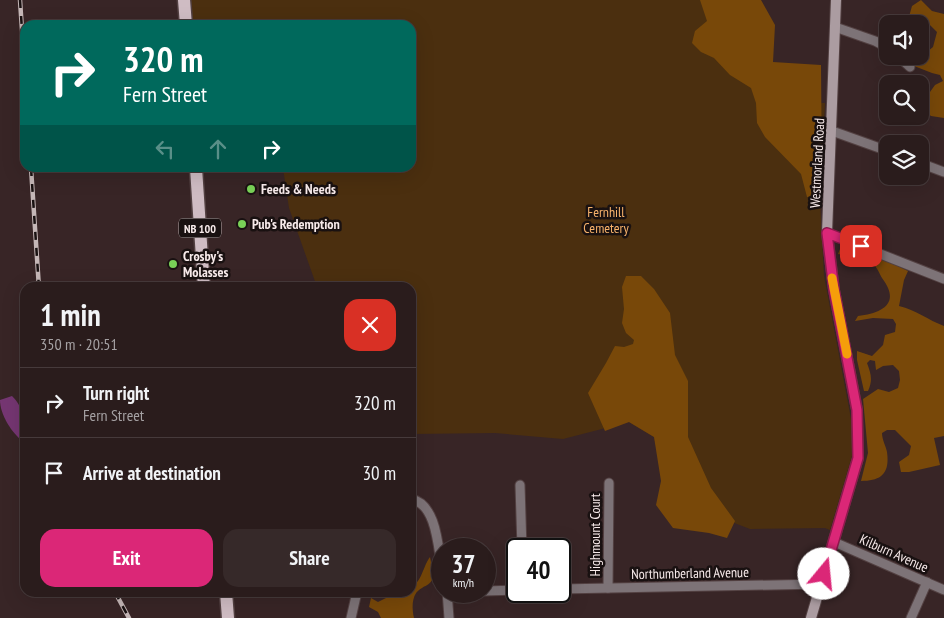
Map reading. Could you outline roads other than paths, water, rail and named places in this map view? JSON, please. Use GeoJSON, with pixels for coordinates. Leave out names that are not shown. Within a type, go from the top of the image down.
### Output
{"type":"FeatureCollection","features":[{"type":"Feature","properties":{"kind":"main road"},"geometry":{"type":"LineString","coordinates":[[184,0],[186,20]]}},
{"type":"Feature","properties":{"kind":"main road","name":"NB 100"},"geometry":{"type":"LineString","coordinates":[[196,172],[204,282]]}},
{"type":"Feature","properties":{"kind":"main road"},"geometry":{"type":"LineString","coordinates":[[226,597],[228,618]]}},
{"type":"Feature","properties":{"kind":"street","name":"Westmorland Road"},"geometry":{"type":"LineString","coordinates":[[811,618],[858,458],[857,410],[834,290],[827,233],[836,0]]}},
{"type":"Feature","properties":{"kind":"street"},"geometry":{"type":"LineString","coordinates":[[835,28],[879,43]]}},
{"type":"Feature","properties":{"kind":"street"},"geometry":{"type":"LineString","coordinates":[[832,131],[879,149]]}},
{"type":"Feature","properties":{"kind":"street"},"geometry":{"type":"LineString","coordinates":[[929,166],[944,172]]}},
{"type":"Feature","properties":{"kind":"street"},"geometry":{"type":"LineString","coordinates":[[827,233],[944,279]]}},
{"type":"Feature","properties":{"kind":"street","name":"Highmount Court"},"geometry":{"type":"LineString","coordinates":[[608,588],[609,483]]}},
{"type":"Feature","properties":{"kind":"street"},"geometry":{"type":"LineString","coordinates":[[520,485],[522,538]]}},
{"type":"Feature","properties":{"kind":"street"},"geometry":{"type":"LineString","coordinates":[[416,501],[421,503],[430,513],[436,538]]}},
{"type":"Feature","properties":{"kind":"street","name":"Kilburn Avenue"},"geometry":{"type":"LineString","coordinates":[[834,542],[944,590]]}},
{"type":"Feature","properties":{"kind":"street"},"geometry":{"type":"LineString","coordinates":[[911,618],[927,582]]}},
{"type":"Feature","properties":{"kind":"street","name":"Northumberland Avenue"},"geometry":{"type":"LineString","coordinates":[[571,589],[821,584]]}},
{"type":"Feature","properties":{"kind":"street"},"geometry":{"type":"LineString","coordinates":[[351,618],[356,597]]}},
{"type":"Feature","properties":{"kind":"street"},"geometry":{"type":"LineString","coordinates":[[448,603],[449,618]]}},
{"type":"Feature","properties":{"kind":"railway"},"geometry":{"type":"LineString","coordinates":[[20,0],[21,20]]}},
{"type":"Feature","properties":{"kind":"railway"},"geometry":{"type":"LineString","coordinates":[[31,172],[39,282]]}},
{"type":"Feature","properties":{"kind":"railway"},"geometry":{"type":"LineString","coordinates":[[118,597],[129,618]]}},
{"type":"Feature","properties":{"kind":"place","name":"Feeds & Needs"},"geometry":{"type":"Point","coordinates":[251,189]}},
{"type":"Feature","properties":{"kind":"place","name":"Pub's Redemption"},"geometry":{"type":"Point","coordinates":[242,224]}},
{"type":"Feature","properties":{"kind":"place","name":"Crosby's Molasses"},"geometry":{"type":"Point","coordinates":[173,264]}},
{"type":"Feature","properties":{"kind":"park label","name":"Fernhill Cemetery"},"geometry":{"type":"Point","coordinates":[606,220]}}]}
